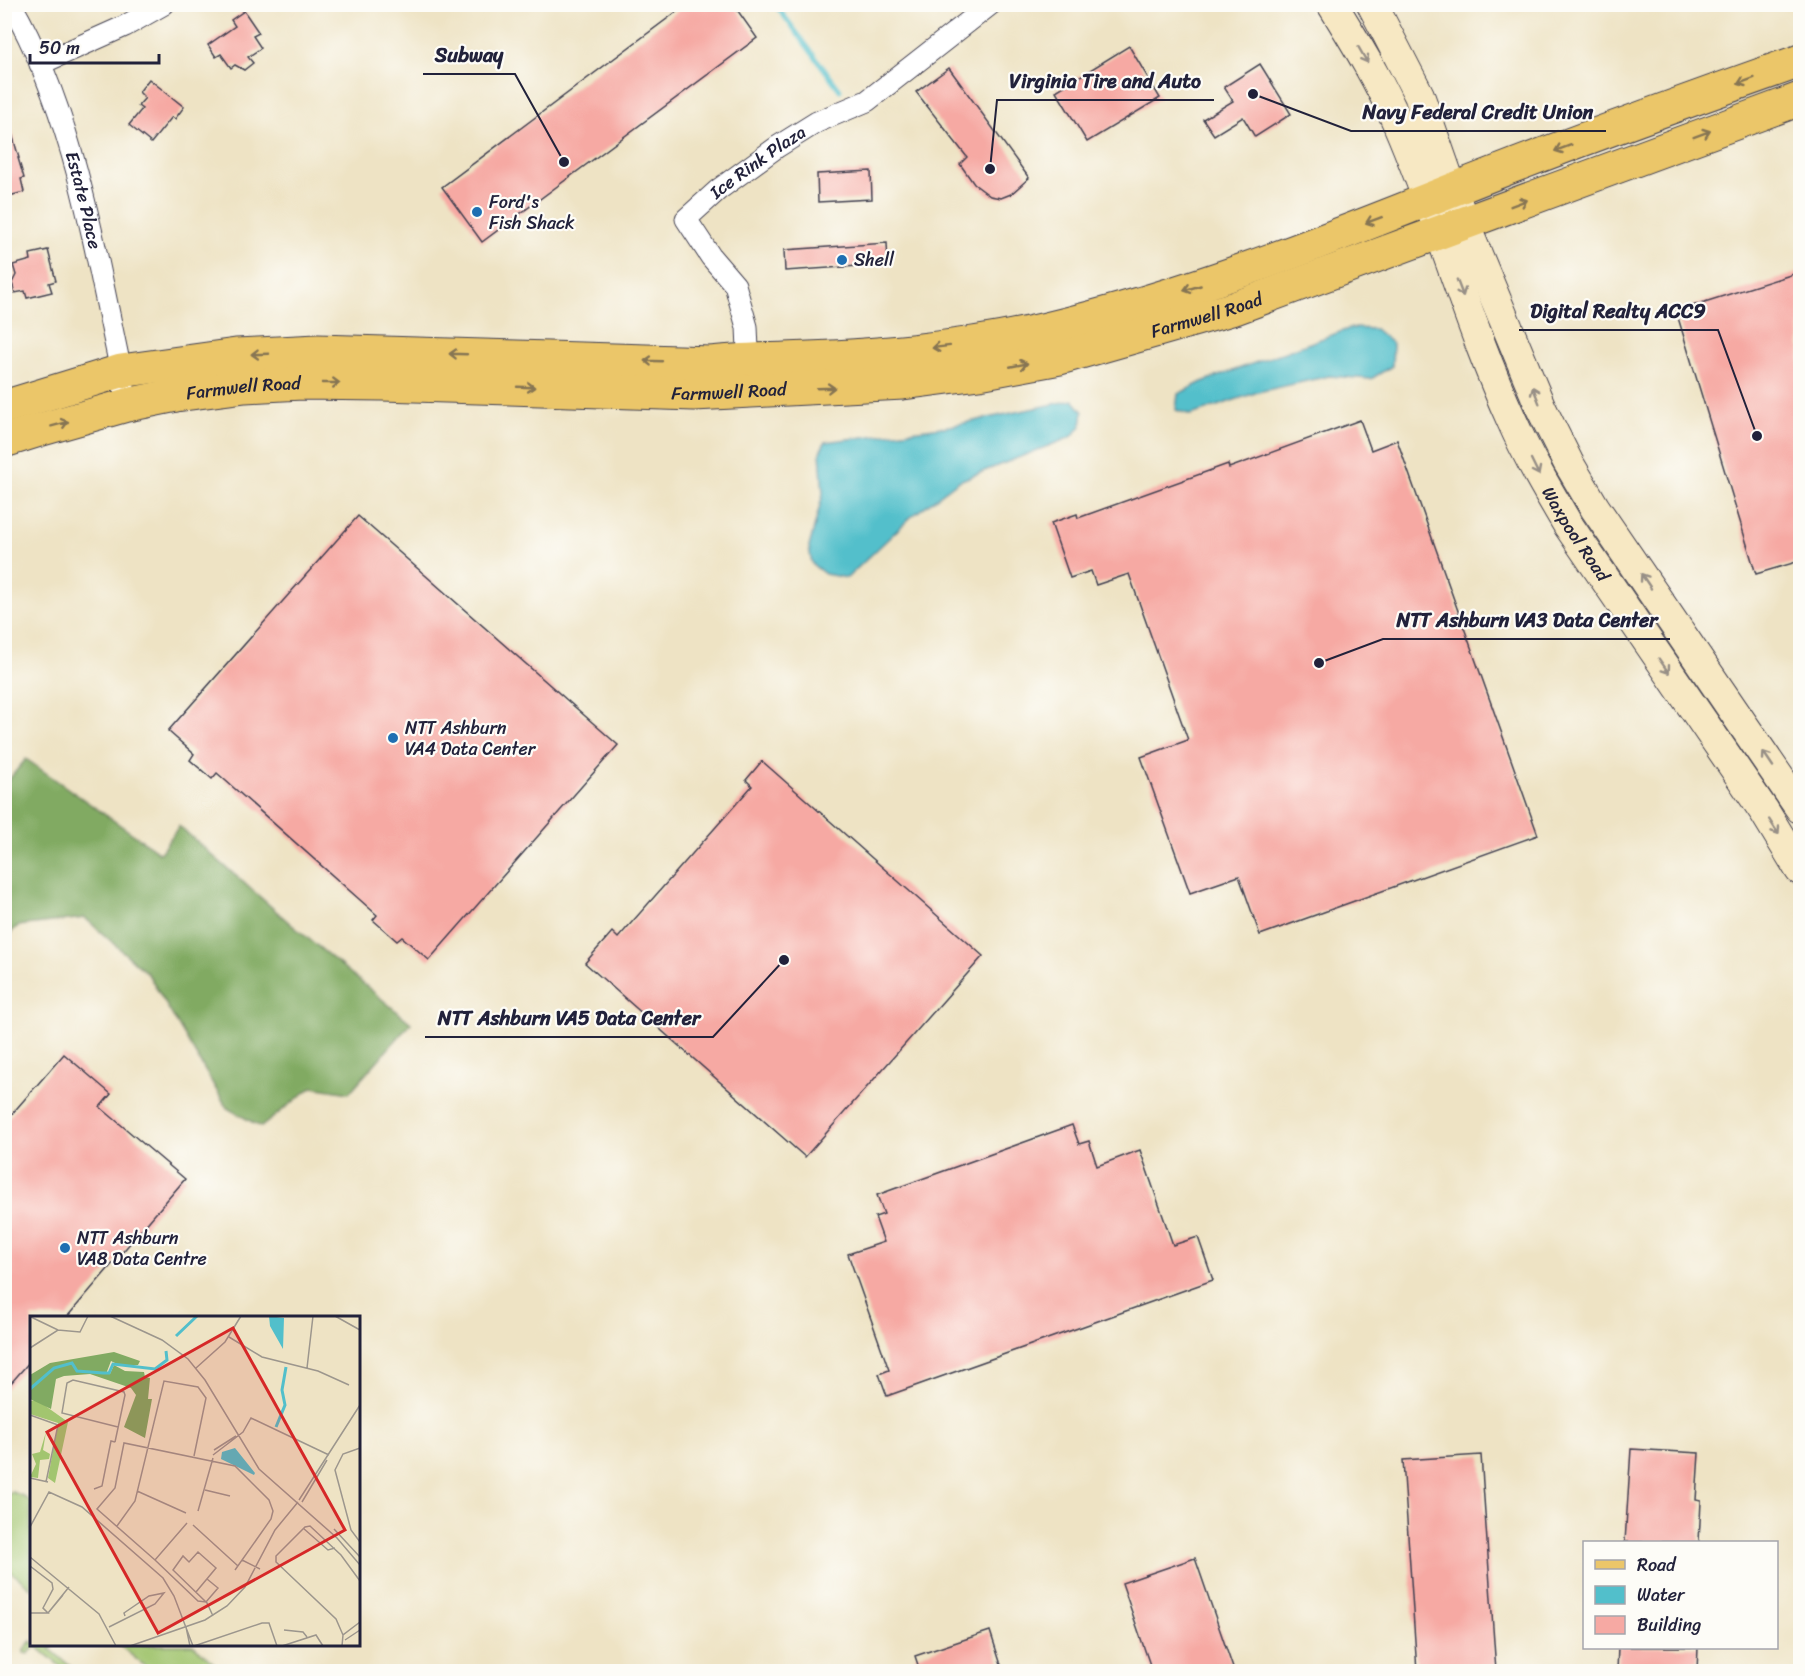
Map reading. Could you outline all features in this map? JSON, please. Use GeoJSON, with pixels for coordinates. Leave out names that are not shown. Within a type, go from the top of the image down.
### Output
{"type":"FeatureCollection","features":[{"type":"Feature","properties":{"kind":"main road"},"geometry":{"type":"LineString","coordinates":[[1332,4],[1365,58],[1397,122],[1441,195]]}},
{"type":"Feature","properties":{"kind":"main road"},"geometry":{"type":"LineString","coordinates":[[1372,4],[1419,95],[1441,195]]}},
{"type":"Feature","properties":{"kind":"main road"},"geometry":{"type":"LineString","coordinates":[[1441,195],[1800,61]]}},
{"type":"Feature","properties":{"kind":"main road"},"geometry":{"type":"LineString","coordinates":[[1452,228],[1800,99]]}},
{"type":"Feature","properties":{"kind":"main road","name":"Farmwell Road"},"geometry":{"type":"LineString","coordinates":[[4,441],[127,405],[176,395],[245,386],[302,383],[501,386],[693,394],[784,359],[900,352],[978,343],[1047,329],[1205,284],[1441,195]]}},
{"type":"Feature","properties":{"kind":"main road","name":"Waxpool Road"},"geometry":{"type":"LineString","coordinates":[[1441,195],[1512,421],[1539,477],[1568,525],[1764,811],[1800,870]]}},
{"type":"Feature","properties":{"kind":"main road","name":"Farmwell Road"},"geometry":{"type":"LineString","coordinates":[[4,407],[121,371],[236,355],[318,351],[711,363],[749,374],[828,388],[903,383],[979,373],[1060,358],[1235,308],[1452,228]]}},
{"type":"Feature","properties":{"kind":"main road","name":"Waxpool Road"},"geometry":{"type":"LineString","coordinates":[[1452,228],[1568,462],[1595,508],[1800,808]]}},
{"type":"Feature","properties":{"kind":"street","name":"Estate Place"},"geometry":{"type":"LineString","coordinates":[[11,4],[40,64],[74,160],[127,405]]}},
{"type":"Feature","properties":{"kind":"street"},"geometry":{"type":"LineString","coordinates":[[40,64],[125,26],[164,4]]}},
{"type":"Feature","properties":{"kind":"street","name":"Ice Rink Plaza"},"geometry":{"type":"LineString","coordinates":[[749,374],[747,327],[735,285],[711,257],[686,219],[718,190],[777,147],[817,122],[867,101],[991,4]]}},
{"type":"Feature","properties":{"kind":"green space"},"geometry":{"type":"Polygon","coordinates":[[[26,759],[160,853],[179,826],[292,925],[411,1023],[349,1093],[312,1087],[261,1127],[227,1108],[148,974],[85,918],[18,926],[5,938],[5,784],[26,759]]]}},
{"type":"Feature","properties":{"kind":"green space"},"geometry":{"type":"Polygon","coordinates":[[[12,1492],[23,1496],[30,1502],[30,1587],[5,1567],[5,1496],[12,1492]]]}},
{"type":"Feature","properties":{"kind":"green space"},"geometry":{"type":"Polygon","coordinates":[[[30,1642],[30,1646],[36,1646],[28,1654],[24,1653],[24,1649],[30,1642]]]}},
{"type":"Feature","properties":{"kind":"green space"},"geometry":{"type":"Polygon","coordinates":[[[36,1646],[53,1646],[50,1649],[76,1671],[66,1671],[36,1646]]]}},
{"type":"Feature","properties":{"kind":"green space"},"geometry":{"type":"Polygon","coordinates":[[[120,1646],[194,1646],[223,1671],[152,1671],[120,1646]]]}},
{"type":"Feature","properties":{"kind":"water"},"geometry":{"type":"Polygon","coordinates":[[[1351,328],[1375,329],[1393,344],[1392,366],[1371,379],[1329,376],[1258,392],[1191,415],[1176,410],[1178,394],[1202,382],[1351,328]]]}},
{"type":"Feature","properties":{"kind":"water"},"geometry":{"type":"Polygon","coordinates":[[[1073,400],[1083,412],[1081,426],[1071,437],[959,481],[911,517],[847,578],[825,574],[812,564],[809,547],[823,494],[820,452],[825,442],[950,426],[1073,400]]]}},
{"type":"Feature","properties":{"kind":"building"},"geometry":{"type":"Polygon","coordinates":[[[687,4],[733,4],[757,38],[482,242],[442,187],[687,4]]]}},
{"type":"Feature","properties":{"kind":"building"},"geometry":{"type":"Polygon","coordinates":[[[244,11],[259,33],[253,36],[261,48],[248,57],[253,63],[244,70],[235,65],[231,68],[221,54],[216,57],[208,45],[235,26],[231,20],[244,11]]]}},
{"type":"Feature","properties":{"kind":"building"},"geometry":{"type":"Polygon","coordinates":[[[1129,46],[1160,98],[1087,142],[1056,91],[1129,46]]]}},
{"type":"Feature","properties":{"kind":"building"},"geometry":{"type":"Polygon","coordinates":[[[1260,64],[1291,114],[1255,137],[1243,117],[1214,135],[1203,119],[1233,101],[1224,87],[1260,64]]]}},
{"type":"Feature","properties":{"kind":"building"},"geometry":{"type":"Polygon","coordinates":[[[949,68],[1029,178],[1011,194],[1001,198],[990,196],[974,184],[960,164],[967,157],[916,92],[949,68]]]}},
{"type":"Feature","properties":{"kind":"building"},"geometry":{"type":"Polygon","coordinates":[[[149,79],[184,107],[175,119],[172,117],[151,143],[129,125],[142,109],[138,106],[145,98],[139,92],[149,79]]]}},
{"type":"Feature","properties":{"kind":"building"},"geometry":{"type":"Polygon","coordinates":[[[8,120],[24,178],[21,179],[24,192],[9,196],[8,193],[4,194],[4,121],[8,120]]]}},
{"type":"Feature","properties":{"kind":"building"},"geometry":{"type":"Polygon","coordinates":[[[871,171],[872,199],[818,202],[817,174],[871,171]]]}},
{"type":"Feature","properties":{"kind":"building"},"geometry":{"type":"Polygon","coordinates":[[[887,243],[888,264],[785,271],[784,250],[887,243]]]}},
{"type":"Feature","properties":{"kind":"building"},"geometry":{"type":"Polygon","coordinates":[[[48,250],[56,281],[49,283],[52,292],[27,298],[25,291],[15,293],[12,283],[16,275],[13,265],[31,260],[30,254],[48,250]]]}},
{"type":"Feature","properties":{"kind":"building"},"geometry":{"type":"Polygon","coordinates":[[[1800,272],[1800,561],[1756,574],[1676,311],[1800,272]]]}},
{"type":"Feature","properties":{"kind":"building"},"geometry":{"type":"Polygon","coordinates":[[[1360,420],[1371,450],[1397,440],[1538,835],[1260,935],[1239,876],[1190,893],[1141,757],[1188,740],[1129,574],[1096,585],[1091,571],[1070,578],[1051,523],[1077,514],[1078,518],[1228,464],[1229,468],[1360,420]]]}},
{"type":"Feature","properties":{"kind":"building","name":"NTT Ashburn VA4 Data Center"},"geometry":{"type":"Polygon","coordinates":[[[358,516],[618,745],[429,960],[402,937],[397,941],[373,920],[377,915],[217,773],[212,779],[190,760],[194,754],[168,731],[358,516]]]}},
{"type":"Feature","properties":{"kind":"building"},"geometry":{"type":"Polygon","coordinates":[[[762,761],[983,956],[805,1157],[585,963],[612,932],[618,938],[752,786],[746,780],[762,761]]]}},
{"type":"Feature","properties":{"kind":"building","name":"NTT Ashburn VA8 Data Centre"},"geometry":{"type":"Polygon","coordinates":[[[64,1054],[111,1094],[100,1107],[185,1179],[68,1316],[30,1316],[30,1361],[4,1391],[4,1123],[64,1054]]]}},
{"type":"Feature","properties":{"kind":"building"},"geometry":{"type":"Polygon","coordinates":[[[1072,1125],[1079,1144],[1089,1141],[1097,1166],[1140,1150],[1173,1245],[1198,1237],[1213,1280],[887,1396],[879,1374],[889,1370],[848,1254],[884,1242],[875,1217],[884,1214],[877,1195],[1072,1125]]]}},
{"type":"Feature","properties":{"kind":"building"},"geometry":{"type":"Polygon","coordinates":[[[1631,1449],[1699,1453],[1696,1500],[1701,1501],[1699,1541],[1625,1541],[1631,1449]]]}},
{"type":"Feature","properties":{"kind":"building"},"geometry":{"type":"Polygon","coordinates":[[[1481,1455],[1496,1671],[1417,1671],[1403,1460],[1481,1455]]]}},
{"type":"Feature","properties":{"kind":"building"},"geometry":{"type":"Polygon","coordinates":[[[1195,1558],[1234,1671],[1152,1671],[1122,1583],[1195,1558]]]}},
{"type":"Feature","properties":{"kind":"building"},"geometry":{"type":"Polygon","coordinates":[[[990,1631],[1003,1671],[920,1671],[915,1656],[990,1631]]]}},
{"type":"Feature","properties":{"kind":"building"},"geometry":{"type":"Polygon","coordinates":[[[1618,1649],[1698,1649],[1697,1671],[1617,1671],[1618,1649]]]}},
{"type":"Feature","properties":{"kind":"waterway"},"geometry":{"type":"LineString","coordinates":[[775,4],[840,90]]}},
{"type":"Feature","properties":{"kind":"place","name":"Navy Federal Credit Union"},"geometry":{"type":"Point","coordinates":[1253,94]}},
{"type":"Feature","properties":{"kind":"place","name":"Subway"},"geometry":{"type":"Point","coordinates":[564,162]}},
{"type":"Feature","properties":{"kind":"place","name":"Virginia Tire and Auto"},"geometry":{"type":"Point","coordinates":[990,169]}},
{"type":"Feature","properties":{"kind":"place","name":"Ford's Fish Shack"},"geometry":{"type":"Point","coordinates":[477,212]}},
{"type":"Feature","properties":{"kind":"place","name":"Shell"},"geometry":{"type":"Point","coordinates":[842,260]}},
{"type":"Feature","properties":{"kind":"place","name":"Digital Realty ACC9"},"geometry":{"type":"Point","coordinates":[1757,436]}},
{"type":"Feature","properties":{"kind":"place","name":"NTT Ashburn VA3 Data Center"},"geometry":{"type":"Point","coordinates":[1319,663]}},
{"type":"Feature","properties":{"kind":"place","name":"NTT Ashburn VA4 Data Center"},"geometry":{"type":"Point","coordinates":[393,738]}},
{"type":"Feature","properties":{"kind":"place","name":"NTT Ashburn VA5 Data Center"},"geometry":{"type":"Point","coordinates":[784,960]}},
{"type":"Feature","properties":{"kind":"place","name":"NTT Ashburn VA8 Data Centre"},"geometry":{"type":"Point","coordinates":[65,1248]}}]}
